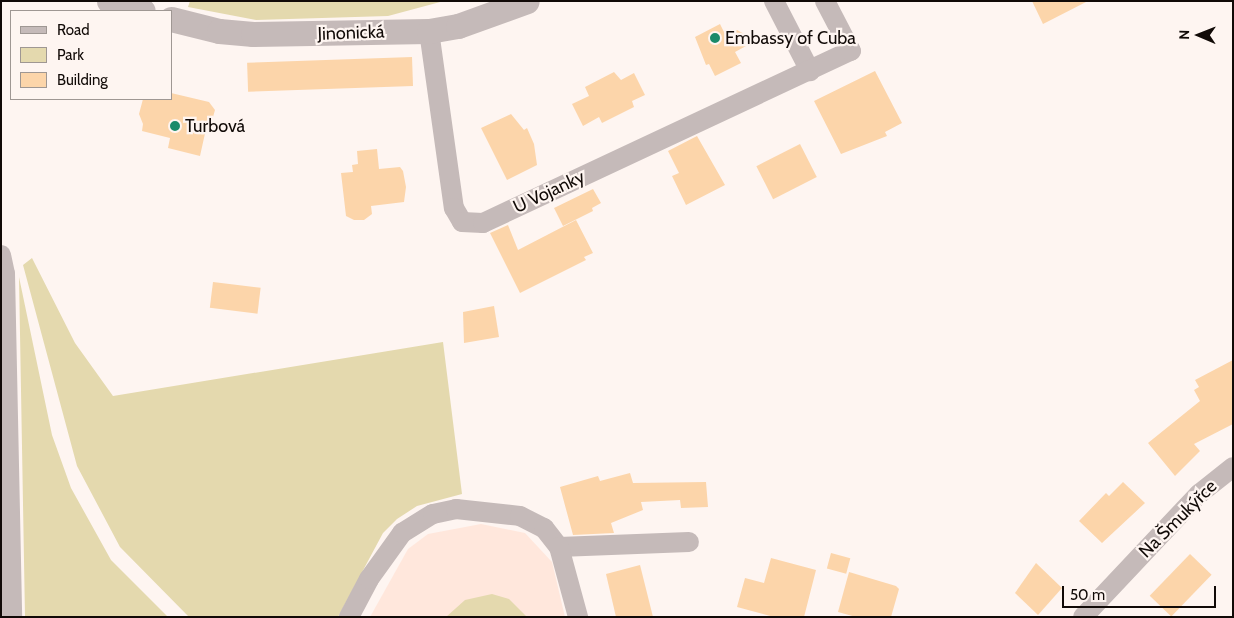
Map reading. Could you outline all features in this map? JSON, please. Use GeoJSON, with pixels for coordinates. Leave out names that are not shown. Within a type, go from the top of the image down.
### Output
{"type":"FeatureCollection","features":[{"type":"Feature","properties":{"kind":"street"},"geometry":{"type":"LineString","coordinates":[[109,1],[140,10]]}},
{"type":"Feature","properties":{"kind":"street","name":"Jinonická"},"geometry":{"type":"LineString","coordinates":[[172,18],[219,31],[252,34],[429,30],[458,26],[527,1]]}},
{"type":"Feature","properties":{"kind":"street"},"geometry":{"type":"LineString","coordinates":[[774,1],[810,71]]}},
{"type":"Feature","properties":{"kind":"street","name":"U Vojanky"},"geometry":{"type":"LineString","coordinates":[[429,30],[454,208],[462,222],[483,223],[851,51],[825,1]]}},
{"type":"Feature","properties":{"kind":"street"},"geometry":{"type":"LineString","coordinates":[[1,255],[5,274],[12,617]]}},
{"type":"Feature","properties":{"kind":"street","name":"Na Šmukýřce"},"geometry":{"type":"LineString","coordinates":[[1083,617],[1199,494],[1233,466]]}},
{"type":"Feature","properties":{"kind":"street"},"geometry":{"type":"LineString","coordinates":[[349,617],[369,579],[402,533],[433,514],[456,509],[520,516],[544,528],[559,547],[578,617]]}},
{"type":"Feature","properties":{"kind":"street"},"geometry":{"type":"LineString","coordinates":[[559,547],[689,542]]}},
{"type":"Feature","properties":{"kind":"shaded area"},"geometry":{"type":"Polygon","coordinates":[[[481,524],[525,533],[552,562],[565,617],[370,617],[408,549],[428,534],[481,524]]]}},
{"type":"Feature","properties":{"kind":"green space"},"geometry":{"type":"Polygon","coordinates":[[[190,1],[444,1],[388,16],[256,20],[188,7],[190,1]]]}},
{"type":"Feature","properties":{"kind":"green space"},"geometry":{"type":"Polygon","coordinates":[[[32,258],[75,343],[113,396],[443,342],[462,494],[417,506],[397,519],[383,533],[338,617],[189,617],[120,547],[77,466],[23,265],[32,258]]]}},
{"type":"Feature","properties":{"kind":"green space"},"geometry":{"type":"Polygon","coordinates":[[[19,277],[52,435],[71,488],[111,560],[168,617],[25,617],[19,277]]]}},
{"type":"Feature","properties":{"kind":"green space"},"geometry":{"type":"Polygon","coordinates":[[[492,594],[509,599],[527,617],[446,617],[465,600],[492,594]]]}},
{"type":"Feature","properties":{"kind":"building"},"geometry":{"type":"Polygon","coordinates":[[[1032,1],[1088,1],[1043,24],[1032,1]]]}},
{"type":"Feature","properties":{"kind":"building"},"geometry":{"type":"Polygon","coordinates":[[[720,24],[726,36],[737,30],[746,35],[746,46],[735,52],[741,63],[715,76],[709,64],[706,65],[695,37],[720,24]]]}},
{"type":"Feature","properties":{"kind":"building"},"geometry":{"type":"Polygon","coordinates":[[[412,57],[413,86],[248,92],[247,63],[412,57]]]}},
{"type":"Feature","properties":{"kind":"building"},"geometry":{"type":"Polygon","coordinates":[[[875,71],[902,123],[885,132],[887,136],[841,154],[814,101],[875,71]]]}},
{"type":"Feature","properties":{"kind":"building"},"geometry":{"type":"Polygon","coordinates":[[[614,72],[621,80],[634,73],[645,95],[632,101],[634,107],[602,123],[599,117],[583,126],[572,104],[589,96],[585,87],[614,72]]]}},
{"type":"Feature","properties":{"kind":"building","name":"Turbová"},"geometry":{"type":"Polygon","coordinates":[[[172,93],[209,102],[215,110],[213,117],[208,120],[200,156],[168,148],[170,138],[142,131],[143,124],[139,114],[143,100],[172,100],[172,93]]]}},
{"type":"Feature","properties":{"kind":"building"},"geometry":{"type":"Polygon","coordinates":[[[511,114],[524,130],[527,128],[534,144],[537,165],[507,180],[481,128],[511,114]]]}},
{"type":"Feature","properties":{"kind":"building"},"geometry":{"type":"Polygon","coordinates":[[[697,136],[725,185],[686,205],[672,176],[679,173],[668,151],[697,136]]]}},
{"type":"Feature","properties":{"kind":"building"},"geometry":{"type":"Polygon","coordinates":[[[800,144],[817,177],[773,199],[756,166],[800,144]]]}},
{"type":"Feature","properties":{"kind":"building"},"geometry":{"type":"Polygon","coordinates":[[[377,149],[379,169],[400,167],[403,171],[406,187],[404,202],[371,206],[372,214],[364,220],[354,220],[346,216],[341,173],[353,172],[352,165],[358,164],[357,151],[377,149]]]}},
{"type":"Feature","properties":{"kind":"building"},"geometry":{"type":"Polygon","coordinates":[[[593,189],[601,203],[592,208],[593,211],[563,226],[554,208],[593,189]]]}},
{"type":"Feature","properties":{"kind":"building"},"geometry":{"type":"Polygon","coordinates":[[[576,220],[593,253],[584,257],[586,260],[520,293],[490,233],[508,225],[518,250],[576,220]]]}},
{"type":"Feature","properties":{"kind":"building"},"geometry":{"type":"Polygon","coordinates":[[[213,282],[261,288],[257,314],[210,308],[213,282]]]}},
{"type":"Feature","properties":{"kind":"building"},"geometry":{"type":"Polygon","coordinates":[[[494,306],[499,337],[464,343],[463,312],[494,306]]]}},
{"type":"Feature","properties":{"kind":"building"},"geometry":{"type":"Polygon","coordinates":[[[1233,360],[1233,424],[1194,444],[1200,451],[1175,476],[1148,443],[1200,401],[1194,390],[1199,387],[1195,380],[1233,360]]]}},
{"type":"Feature","properties":{"kind":"building"},"geometry":{"type":"Polygon","coordinates":[[[630,473],[633,483],[706,482],[708,507],[681,508],[680,500],[641,502],[643,510],[611,523],[614,533],[573,535],[560,487],[598,476],[600,481],[630,473]]]}},
{"type":"Feature","properties":{"kind":"building"},"geometry":{"type":"Polygon","coordinates":[[[1123,482],[1145,503],[1102,543],[1079,521],[1106,493],[1109,496],[1123,482]]]}},
{"type":"Feature","properties":{"kind":"building"},"geometry":{"type":"Polygon","coordinates":[[[831,553],[850,558],[846,574],[827,568],[831,553]]]}},
{"type":"Feature","properties":{"kind":"building"},"geometry":{"type":"Polygon","coordinates":[[[1190,554],[1212,575],[1171,617],[1150,596],[1190,554]]]}},
{"type":"Feature","properties":{"kind":"building"},"geometry":{"type":"Polygon","coordinates":[[[771,558],[816,570],[804,617],[774,617],[737,607],[745,578],[764,583],[771,558]]]}},
{"type":"Feature","properties":{"kind":"building"},"geometry":{"type":"Polygon","coordinates":[[[1036,563],[1062,588],[1038,615],[1015,593],[1036,563]]]}},
{"type":"Feature","properties":{"kind":"building"},"geometry":{"type":"Polygon","coordinates":[[[640,565],[653,617],[616,617],[606,574],[640,565]]]}},
{"type":"Feature","properties":{"kind":"building"},"geometry":{"type":"Polygon","coordinates":[[[849,572],[896,586],[899,589],[891,617],[856,617],[838,612],[849,572]]]}},
{"type":"Feature","properties":{"kind":"place","name":"Embassy of Cuba"},"geometry":{"type":"Point","coordinates":[715,38]}},
{"type":"Feature","properties":{"kind":"place","name":"Turbová"},"geometry":{"type":"Point","coordinates":[175,126]}}]}
